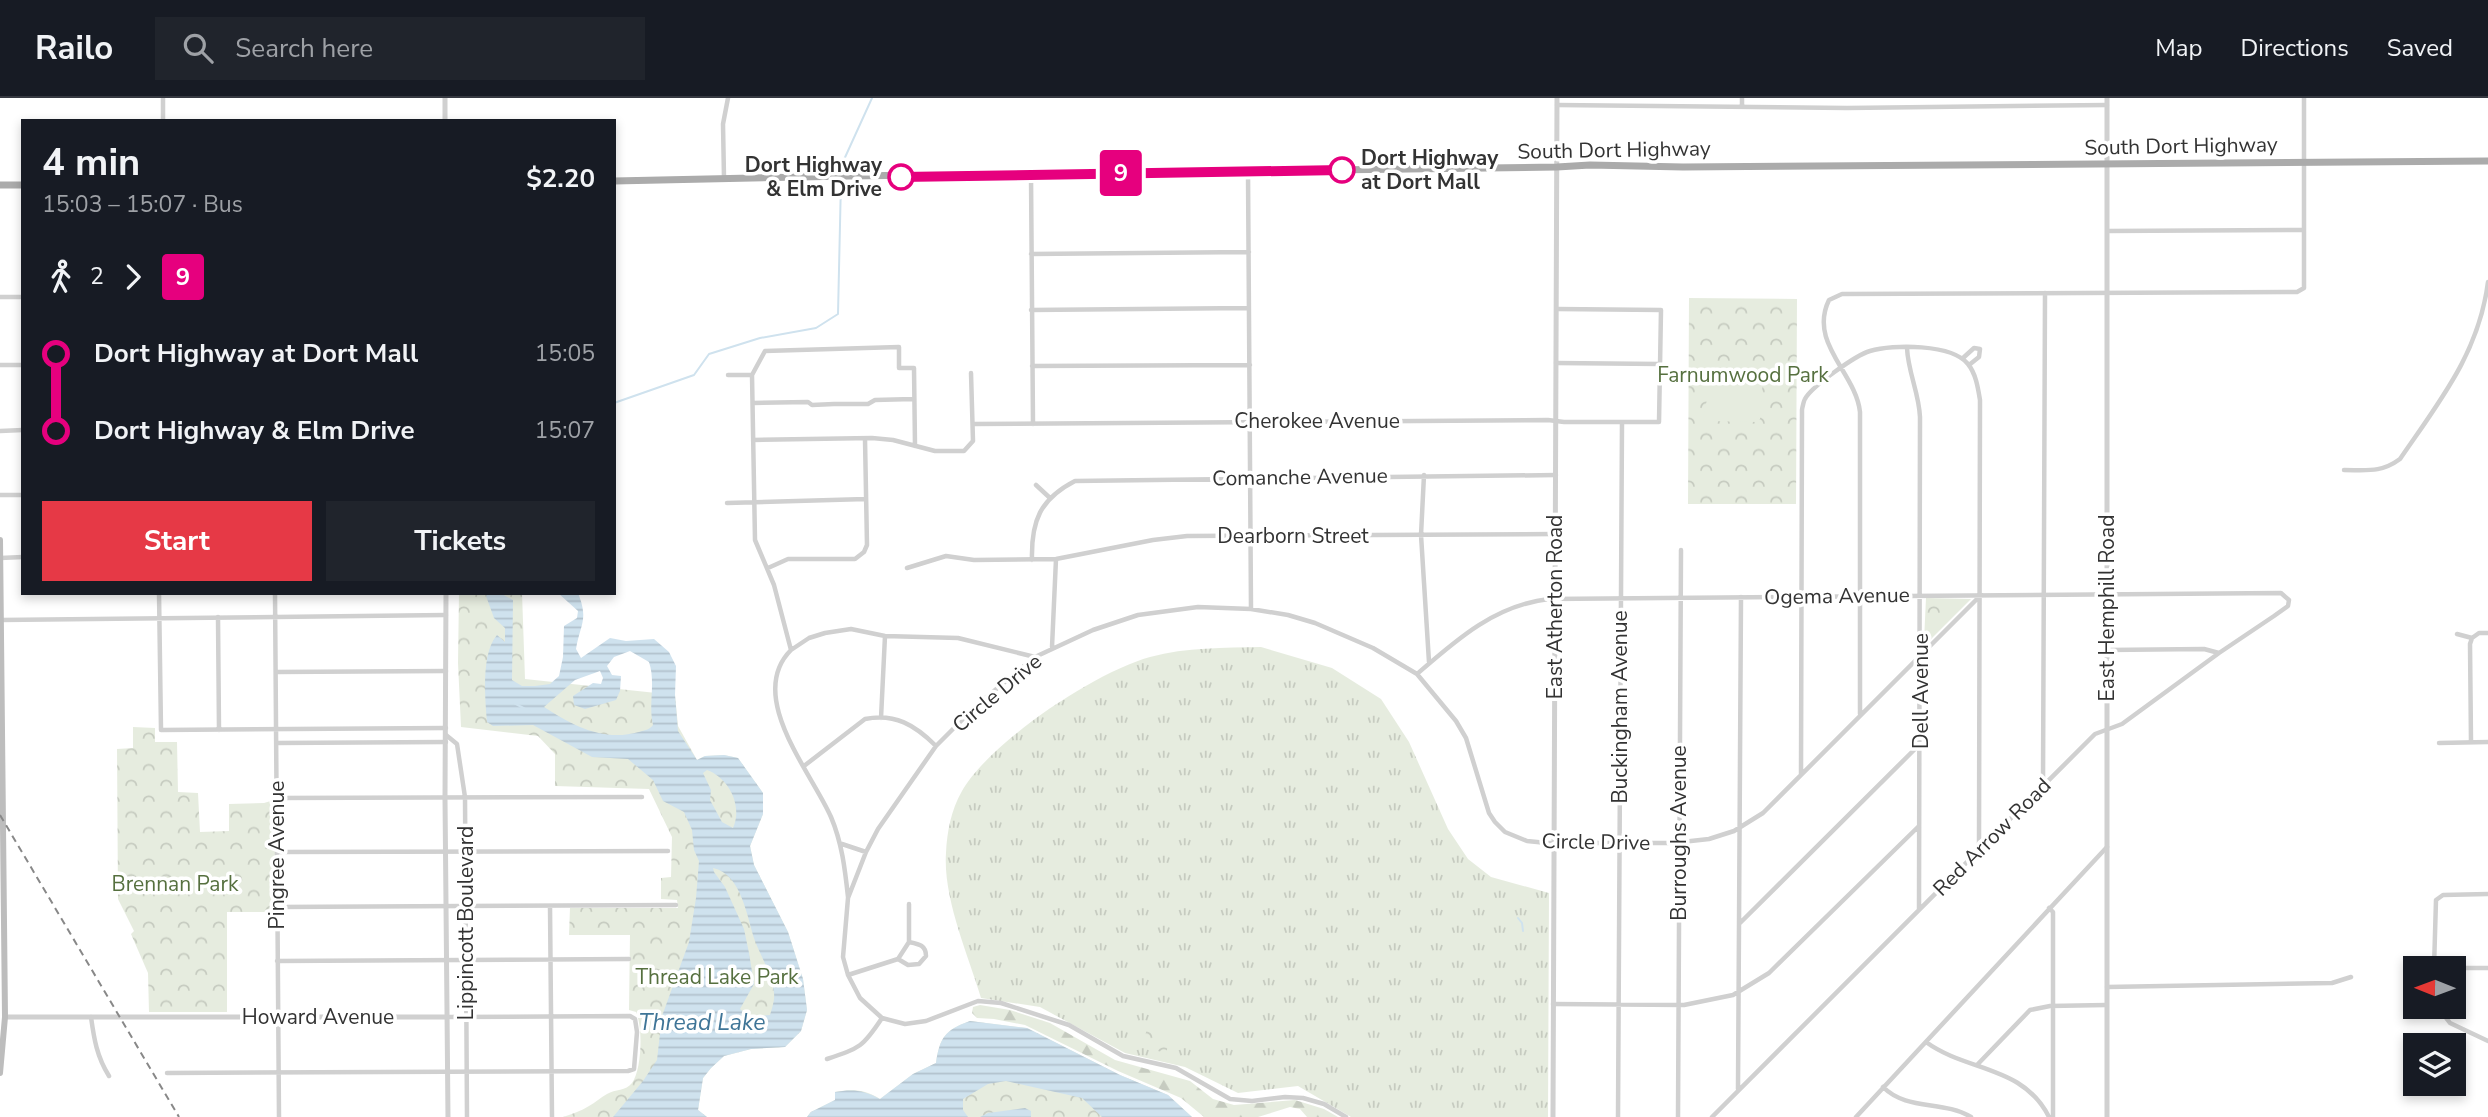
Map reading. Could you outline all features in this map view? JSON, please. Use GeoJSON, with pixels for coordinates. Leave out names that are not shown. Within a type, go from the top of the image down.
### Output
{"type":"FeatureCollection","features":[{"type":"Feature","properties":{"kind":"main road","name":"South Dort Highway"},"geometry":{"type":"LineString","coordinates":[[616,181],[1590,165],[1683,167],[2488,161]]}},
{"type":"Feature","properties":{"kind":"main road"},"geometry":{"type":"LineString","coordinates":[[0,185],[21,185]]}},
{"type":"Feature","properties":{"kind":"main road"},"geometry":{"type":"LineString","coordinates":[[0,540],[5,1017],[0,1073]]}},
{"type":"Feature","properties":{"kind":"street"},"geometry":{"type":"LineString","coordinates":[[163,98],[163,119]]}},
{"type":"Feature","properties":{"kind":"street"},"geometry":{"type":"LineString","coordinates":[[445,98],[445,119]]}},
{"type":"Feature","properties":{"kind":"street"},"geometry":{"type":"LineString","coordinates":[[724,179],[723,124],[728,98]]}},
{"type":"Feature","properties":{"kind":"street","name":"East Atherton Road"},"geometry":{"type":"LineString","coordinates":[[1553,1117],[1558,98]]}},
{"type":"Feature","properties":{"kind":"street"},"geometry":{"type":"LineString","coordinates":[[1742,98],[1742,107]]}},
{"type":"Feature","properties":{"kind":"street"},"geometry":{"type":"LineString","coordinates":[[1860,715],[1860,412],[1855,391],[1828,345],[1824,315],[1829,300],[1842,294],[2297,292],[2304,288],[2304,98]]}},
{"type":"Feature","properties":{"kind":"street"},"geometry":{"type":"LineString","coordinates":[[1557,105],[1742,107],[2107,101]]}},
{"type":"Feature","properties":{"kind":"street","name":"East Hemphill Road"},"geometry":{"type":"LineString","coordinates":[[2107,101],[2107,1117]]}},
{"type":"Feature","properties":{"kind":"street"},"geometry":{"type":"LineString","coordinates":[[1248,172],[1251,609]]}},
{"type":"Feature","properties":{"kind":"street"},"geometry":{"type":"LineString","coordinates":[[1031,175],[1033,424]]}},
{"type":"Feature","properties":{"kind":"street"},"geometry":{"type":"LineString","coordinates":[[2108,231],[2304,230]]}},
{"type":"Feature","properties":{"kind":"street"},"geometry":{"type":"LineString","coordinates":[[1031,254],[1249,252]]}},
{"type":"Feature","properties":{"kind":"street"},"geometry":{"type":"LineString","coordinates":[[2344,470],[2379,470],[2400,459],[2460,371],[2482,318],[2488,282]]}},
{"type":"Feature","properties":{"kind":"street"},"geometry":{"type":"LineString","coordinates":[[2043,786],[2045,293]]}},
{"type":"Feature","properties":{"kind":"street"},"geometry":{"type":"LineString","coordinates":[[0,297],[21,297]]}},
{"type":"Feature","properties":{"kind":"street"},"geometry":{"type":"LineString","coordinates":[[1031,310],[1249,309]]}},
{"type":"Feature","properties":{"kind":"street"},"geometry":{"type":"LineString","coordinates":[[1556,363],[1660,364],[1661,310],[1557,309]]}},
{"type":"Feature","properties":{"kind":"street"},"geometry":{"type":"LineString","coordinates":[[791,650],[768,568],[755,540],[752,374],[765,351],[899,347],[899,368],[914,368],[915,446]]}},
{"type":"Feature","properties":{"kind":"street","name":"Dell Avenue"},"geometry":{"type":"LineString","coordinates":[[1907,348],[1908,363],[1920,403],[1919,910]]}},
{"type":"Feature","properties":{"kind":"street"},"geometry":{"type":"LineString","coordinates":[[1801,776],[1804,400],[1840,368],[1873,350],[1939,348],[1953,352],[1966,362],[1978,385],[1980,400],[1979,850]]}},
{"type":"Feature","properties":{"kind":"street","name":"Cherokee Avenue"},"geometry":{"type":"LineString","coordinates":[[974,424],[1660,422],[1660,364]]}},
{"type":"Feature","properties":{"kind":"street"},"geometry":{"type":"LineString","coordinates":[[0,365],[21,365]]}},
{"type":"Feature","properties":{"kind":"street"},"geometry":{"type":"LineString","coordinates":[[1032,366],[1250,365]]}},
{"type":"Feature","properties":{"kind":"street"},"geometry":{"type":"LineString","coordinates":[[752,440],[893,440],[935,451],[964,451],[973,441],[971,373]]}},
{"type":"Feature","properties":{"kind":"street"},"geometry":{"type":"LineString","coordinates":[[728,375],[752,374]]}},
{"type":"Feature","properties":{"kind":"street"},"geometry":{"type":"LineString","coordinates":[[753,403],[869,404],[875,400],[914,400]]}},
{"type":"Feature","properties":{"kind":"street","name":"Buckingham Avenue"},"geometry":{"type":"LineString","coordinates":[[1618,1117],[1622,422]]}},
{"type":"Feature","properties":{"kind":"street"},"geometry":{"type":"LineString","coordinates":[[0,430],[21,430]]}},
{"type":"Feature","properties":{"kind":"street"},"geometry":{"type":"LineString","coordinates":[[768,568],[788,559],[855,559],[867,549],[865,439]]}},
{"type":"Feature","properties":{"kind":"street"},"geometry":{"type":"LineString","coordinates":[[1424,475],[1421,535],[1429,663]]}},
{"type":"Feature","properties":{"kind":"street","name":"Comanche Avenue"},"geometry":{"type":"LineString","coordinates":[[1032,560],[1033,528],[1041,509],[1063,487],[1086,479],[1556,475]]}},
{"type":"Feature","properties":{"kind":"street"},"geometry":{"type":"LineString","coordinates":[[1036,485],[1050,498]]}},
{"type":"Feature","properties":{"kind":"street"},"geometry":{"type":"LineString","coordinates":[[0,495],[21,495]]}},
{"type":"Feature","properties":{"kind":"street"},"geometry":{"type":"LineString","coordinates":[[727,503],[866,499]]}},
{"type":"Feature","properties":{"kind":"street","name":"Dearborn Street"},"geometry":{"type":"LineString","coordinates":[[907,568],[946,556],[974,560],[1056,559],[1187,536],[1556,534]]}},
{"type":"Feature","properties":{"kind":"street","name":"Burroughs Avenue"},"geometry":{"type":"LineString","coordinates":[[1678,1117],[1681,550]]}},
{"type":"Feature","properties":{"kind":"street"},"geometry":{"type":"LineString","coordinates":[[0,558],[21,557]]}},
{"type":"Feature","properties":{"kind":"street"},"geometry":{"type":"LineString","coordinates":[[1052,647],[1056,559]]}},
{"type":"Feature","properties":{"kind":"street","name":"Ogema Avenue"},"geometry":{"type":"LineString","coordinates":[[1417,674],[1456,640],[1496,614],[1529,601],[1555,598],[2281,593]]}},
{"type":"Feature","properties":{"kind":"street","name":"Red Arrow Road"},"geometry":{"type":"LineString","coordinates":[[1712,1117],[2095,734],[2122,724],[2210,662],[2218,653],[2288,606],[2289,600],[2281,593]]}},
{"type":"Feature","properties":{"kind":"street"},"geometry":{"type":"LineString","coordinates":[[159,595],[161,730],[446,731]]}},
{"type":"Feature","properties":{"kind":"street","name":"Pingree Avenue"},"geometry":{"type":"LineString","coordinates":[[275,595],[279,1117]]}},
{"type":"Feature","properties":{"kind":"street","name":"Lippincott Boulevard"},"geometry":{"type":"LineString","coordinates":[[446,595],[448,1117]]}},
{"type":"Feature","properties":{"kind":"street","name":"Circle Drive"},"geometry":{"type":"LineString","coordinates":[[848,975],[843,957],[848,898],[878,829],[936,746],[977,705],[1035,657],[1103,626],[1155,611],[1198,607],[1251,609],[1288,615],[1330,628],[1373,648],[1417,674],[1456,721],[1466,738],[1481,790],[1495,822],[1505,832],[1518,839],[1547,843],[1679,843],[1709,839],[1740,828],[1763,813],[1981,595]]}},
{"type":"Feature","properties":{"kind":"street"},"geometry":{"type":"LineString","coordinates":[[1738,1090],[1741,597]]}},
{"type":"Feature","properties":{"kind":"street"},"geometry":{"type":"LineString","coordinates":[[1,620],[446,615]]}},
{"type":"Feature","properties":{"kind":"street"},"geometry":{"type":"LineString","coordinates":[[218,617],[219,730]]}},
{"type":"Feature","properties":{"kind":"street"},"geometry":{"type":"LineString","coordinates":[[848,898],[842,844],[830,815],[782,725],[775,697],[778,668],[784,656],[809,638],[836,630],[851,629],[885,636],[958,638],[1035,657]]}},
{"type":"Feature","properties":{"kind":"street"},"geometry":{"type":"LineString","coordinates":[[2471,742],[2470,644],[2472,638],[2479,633],[2488,633]]}},
{"type":"Feature","properties":{"kind":"street"},"geometry":{"type":"LineString","coordinates":[[2457,634],[2472,638]]}},
{"type":"Feature","properties":{"kind":"street"},"geometry":{"type":"LineString","coordinates":[[881,718],[885,636]]}},
{"type":"Feature","properties":{"kind":"street"},"geometry":{"type":"LineString","coordinates":[[2107,650],[2204,649],[2218,653]]}},
{"type":"Feature","properties":{"kind":"street"},"geometry":{"type":"LineString","coordinates":[[276,673],[446,671]]}},
{"type":"Feature","properties":{"kind":"street"},"geometry":{"type":"LineString","coordinates":[[804,766],[865,719],[890,717],[905,722],[923,733],[936,746]]}},
{"type":"Feature","properties":{"kind":"street","name":"Lippincott Boulevard"},"geometry":{"type":"LineString","coordinates":[[446,731],[457,744],[465,797],[467,1117]]}},
{"type":"Feature","properties":{"kind":"street"},"geometry":{"type":"LineString","coordinates":[[276,743],[446,742]]}},
{"type":"Feature","properties":{"kind":"street"},"geometry":{"type":"LineString","coordinates":[[2439,743],[2488,742]]}},
{"type":"Feature","properties":{"kind":"street"},"geometry":{"type":"LineString","coordinates":[[1740,924],[1920,747]]}},
{"type":"Feature","properties":{"kind":"street"},"geometry":{"type":"LineString","coordinates":[[276,797],[642,797]]}},
{"type":"Feature","properties":{"kind":"street"},"geometry":{"type":"LineString","coordinates":[[1553,1004],[1678,1005],[1709,1001],[1738,992],[1769,973],[1920,826]]}},
{"type":"Feature","properties":{"kind":"street"},"geometry":{"type":"LineString","coordinates":[[842,844],[866,852]]}},
{"type":"Feature","properties":{"kind":"street"},"geometry":{"type":"LineString","coordinates":[[1856,1117],[2107,847]]}},
{"type":"Feature","properties":{"kind":"street"},"geometry":{"type":"LineString","coordinates":[[277,852],[667,850]]}},
{"type":"Feature","properties":{"kind":"street"},"geometry":{"type":"LineString","coordinates":[[2434,956],[2436,900],[2443,895],[2488,894]]}},
{"type":"Feature","properties":{"kind":"street"},"geometry":{"type":"LineString","coordinates":[[909,904],[909,942],[898,959],[848,975],[860,998],[882,1018],[905,1024],[926,1021],[978,1001],[1001,1003],[1069,1025],[1123,1056],[1175,1068],[1230,1099],[1252,1101],[1303,1098],[1324,1104],[1346,1117]]}},
{"type":"Feature","properties":{"kind":"street"},"geometry":{"type":"LineString","coordinates":[[277,907],[676,905]]}},
{"type":"Feature","properties":{"kind":"street"},"geometry":{"type":"LineString","coordinates":[[550,906],[552,1117]]}},
{"type":"Feature","properties":{"kind":"street"},"geometry":{"type":"LineString","coordinates":[[2049,908],[2053,912],[2051,1117]]}},
{"type":"Feature","properties":{"kind":"street"},"geometry":{"type":"LineString","coordinates":[[898,959],[908,965],[915,965],[926,956],[923,946],[909,942]]}},
{"type":"Feature","properties":{"kind":"street"},"geometry":{"type":"LineString","coordinates":[[277,961],[629,958]]}},
{"type":"Feature","properties":{"kind":"street"},"geometry":{"type":"LineString","coordinates":[[2466,968],[2488,968]]}},
{"type":"Feature","properties":{"kind":"street"},"geometry":{"type":"LineString","coordinates":[[2107,987],[2332,983],[2351,977]]}},
{"type":"Feature","properties":{"kind":"street"},"geometry":{"type":"LineString","coordinates":[[1977,1065],[2030,1010],[2053,1006],[2106,1005]]}},
{"type":"Feature","properties":{"kind":"street","name":"Howard Avenue"},"geometry":{"type":"LineString","coordinates":[[5,1017],[630,1016],[635,1019],[637,1032],[634,1069],[552,1072]]}},
{"type":"Feature","properties":{"kind":"street"},"geometry":{"type":"LineString","coordinates":[[91,1017],[94,1044],[109,1076]]}},
{"type":"Feature","properties":{"kind":"street"},"geometry":{"type":"LineString","coordinates":[[827,1059],[869,1040],[882,1018]]}},
{"type":"Feature","properties":{"kind":"street"},"geometry":{"type":"LineString","coordinates":[[2447,1019],[2488,1041]]}},
{"type":"Feature","properties":{"kind":"street"},"geometry":{"type":"LineString","coordinates":[[1926,1042],[1950,1057],[2004,1074],[2020,1084],[2051,1117]]}},
{"type":"Feature","properties":{"kind":"street"},"geometry":{"type":"LineString","coordinates":[[167,1073],[552,1072]]}},
{"type":"Feature","properties":{"kind":"street"},"geometry":{"type":"LineString","coordinates":[[1883,1087],[1899,1099],[1910,1103],[1941,1105],[1971,1117]]}},
{"type":"Feature","properties":{"kind":"green space","name":"Farnumwood Park"},"geometry":{"type":"Polygon","coordinates":[[[1689,298],[1797,299],[1796,504],[1688,504],[1689,298]]]}},
{"type":"Feature","properties":{"kind":"green space"},"geometry":{"type":"Polygon","coordinates":[[[1752,365],[1764,366],[1760,419],[1757,422],[1703,421],[1707,400],[1717,383],[1732,372],[1752,365]]]}},
{"type":"Feature","properties":{"kind":"green space","name":"Thread Lake Park"},"geometry":{"type":"Polygon","coordinates":[[[459,595],[522,595],[525,679],[675,695],[678,726],[697,760],[705,756],[724,755],[738,758],[763,793],[763,814],[750,846],[754,865],[788,932],[803,979],[807,1010],[801,1031],[785,1047],[751,1049],[724,1056],[711,1068],[703,1078],[698,1110],[707,1117],[563,1117],[586,1108],[610,1092],[630,1086],[638,1068],[640,1048],[640,1027],[636,1012],[629,1010],[630,935],[569,935],[570,908],[678,908],[677,900],[661,899],[661,878],[671,877],[672,837],[649,789],[555,786],[555,754],[538,736],[461,727],[459,595]]]}},
{"type":"Feature","properties":{"kind":"green space"},"geometry":{"type":"Polygon","coordinates":[[[1926,598],[1971,599],[1926,644],[1924,641],[1926,598]]]}},
{"type":"Feature","properties":{"kind":"green space"},"geometry":{"type":"Polygon","coordinates":[[[1261,647],[1332,668],[1381,699],[1409,742],[1448,829],[1468,859],[1491,877],[1549,893],[1548,1117],[1351,1117],[1298,1086],[1238,1093],[1185,1067],[1125,1053],[1040,1007],[981,998],[952,907],[946,871],[947,837],[952,813],[962,791],[976,772],[1019,731],[1046,711],[1101,677],[1127,665],[1178,651],[1261,647]]]}},
{"type":"Feature","properties":{"kind":"green space","name":"Brennan Park"},"geometry":{"type":"Polygon","coordinates":[[[133,727],[155,728],[155,742],[177,742],[178,792],[198,793],[200,832],[229,831],[229,804],[264,803],[274,800],[276,912],[227,912],[227,1012],[149,1012],[148,973],[131,934],[134,931],[118,899],[117,749],[133,748],[133,727]]]}},
{"type":"Feature","properties":{"kind":"green space"},"geometry":{"type":"Polygon","coordinates":[[[980,1005],[1010,1010],[1050,1023],[1115,1060],[1190,1081],[1213,1099],[1234,1105],[1295,1100],[1324,1109],[1338,1117],[1307,1117],[1300,1109],[1290,1107],[1258,1117],[1204,1117],[1181,1098],[1118,1071],[1025,1025],[977,1018],[972,1013],[973,1007],[980,1005]]]}},
{"type":"Feature","properties":{"kind":"green space"},"geometry":{"type":"Polygon","coordinates":[[[970,1021],[1027,1028],[1120,1075],[1168,1095],[1192,1117],[807,1117],[811,1112],[835,1100],[835,1092],[858,1091],[880,1099],[913,1074],[936,1063],[939,1047],[949,1031],[970,1021]]]}},
{"type":"Feature","properties":{"kind":"green space"},"geometry":{"type":"Polygon","coordinates":[[[1148,1025],[1172,1032],[1166,1053],[1142,1047],[1148,1025]]]}},
{"type":"Feature","properties":{"kind":"water","name":"Thread Lake"},"geometry":{"type":"Polygon","coordinates":[[[487,595],[504,595],[513,600],[512,680],[522,686],[550,684],[559,676],[564,626],[577,618],[578,611],[560,595],[579,595],[581,602],[583,622],[576,649],[581,658],[610,638],[626,641],[654,639],[669,652],[676,666],[678,731],[697,760],[705,756],[724,755],[738,758],[763,793],[763,814],[750,846],[754,865],[788,932],[803,979],[807,1010],[801,1031],[785,1047],[751,1049],[724,1056],[711,1068],[703,1078],[698,1110],[707,1117],[613,1117],[657,1060],[662,1016],[689,942],[696,898],[699,861],[694,850],[692,830],[684,812],[663,801],[653,780],[628,759],[592,757],[533,725],[493,726],[487,722],[485,676],[488,653],[497,635],[505,642],[505,628],[494,618],[487,595]],[[630,651],[614,657],[607,666],[612,675],[621,676],[616,700],[585,709],[574,705],[573,696],[593,683],[601,684],[603,678],[600,671],[575,680],[544,707],[578,726],[601,733],[626,735],[650,728],[653,725],[649,662],[630,651]],[[707,770],[703,773],[711,790],[710,800],[722,822],[733,828],[736,811],[732,794],[722,779],[707,770]],[[713,868],[744,929],[749,953],[754,984],[740,1009],[749,1017],[770,1015],[774,998],[773,986],[742,898],[731,879],[713,868]]]}},
{"type":"Feature","properties":{"kind":"water"},"geometry":{"type":"Polygon","coordinates":[[[970,1021],[1027,1028],[1120,1075],[1168,1095],[1192,1117],[1102,1117],[1082,1098],[1006,1081],[988,1084],[963,1099],[963,1110],[968,1117],[807,1117],[811,1112],[835,1100],[835,1092],[858,1091],[880,1099],[913,1074],[936,1063],[939,1047],[949,1031],[970,1021]]]}},
{"type":"Feature","properties":{"kind":"water"},"geometry":{"type":"Polygon","coordinates":[[[1025,1108],[1031,1111],[1031,1117],[980,1117],[988,1113],[1025,1108]]]}},
{"type":"Feature","properties":{"kind":"waterway"},"geometry":{"type":"LineString","coordinates":[[842,175],[842,164],[872,98]]}},
{"type":"Feature","properties":{"kind":"waterway"},"geometry":{"type":"LineString","coordinates":[[616,402],[694,375],[709,354],[760,338],[816,328],[838,314],[841,180]]}},
{"type":"Feature","properties":{"kind":"waterway"},"geometry":{"type":"LineString","coordinates":[[514,703],[531,712]]}},
{"type":"Feature","properties":{"kind":"waterway"},"geometry":{"type":"LineString","coordinates":[[1518,918],[1523,931]]}},
{"type":"Feature","properties":{"kind":"railway"},"geometry":{"type":"LineString","coordinates":[[0,815],[179,1117]]}},
{"type":"Feature","properties":{"kind":"bus line","name":"9"},"geometry":{"type":"LineString","coordinates":[[901,177],[1342,170]]}},
{"type":"Feature","properties":{"kind":"place","name":"Dort Highway at Dort Mall"},"geometry":{"type":"Point","coordinates":[1342,170]}},
{"type":"Feature","properties":{"kind":"place","name":"Dort Highway & Elm Drive"},"geometry":{"type":"Point","coordinates":[901,177]}}]}
